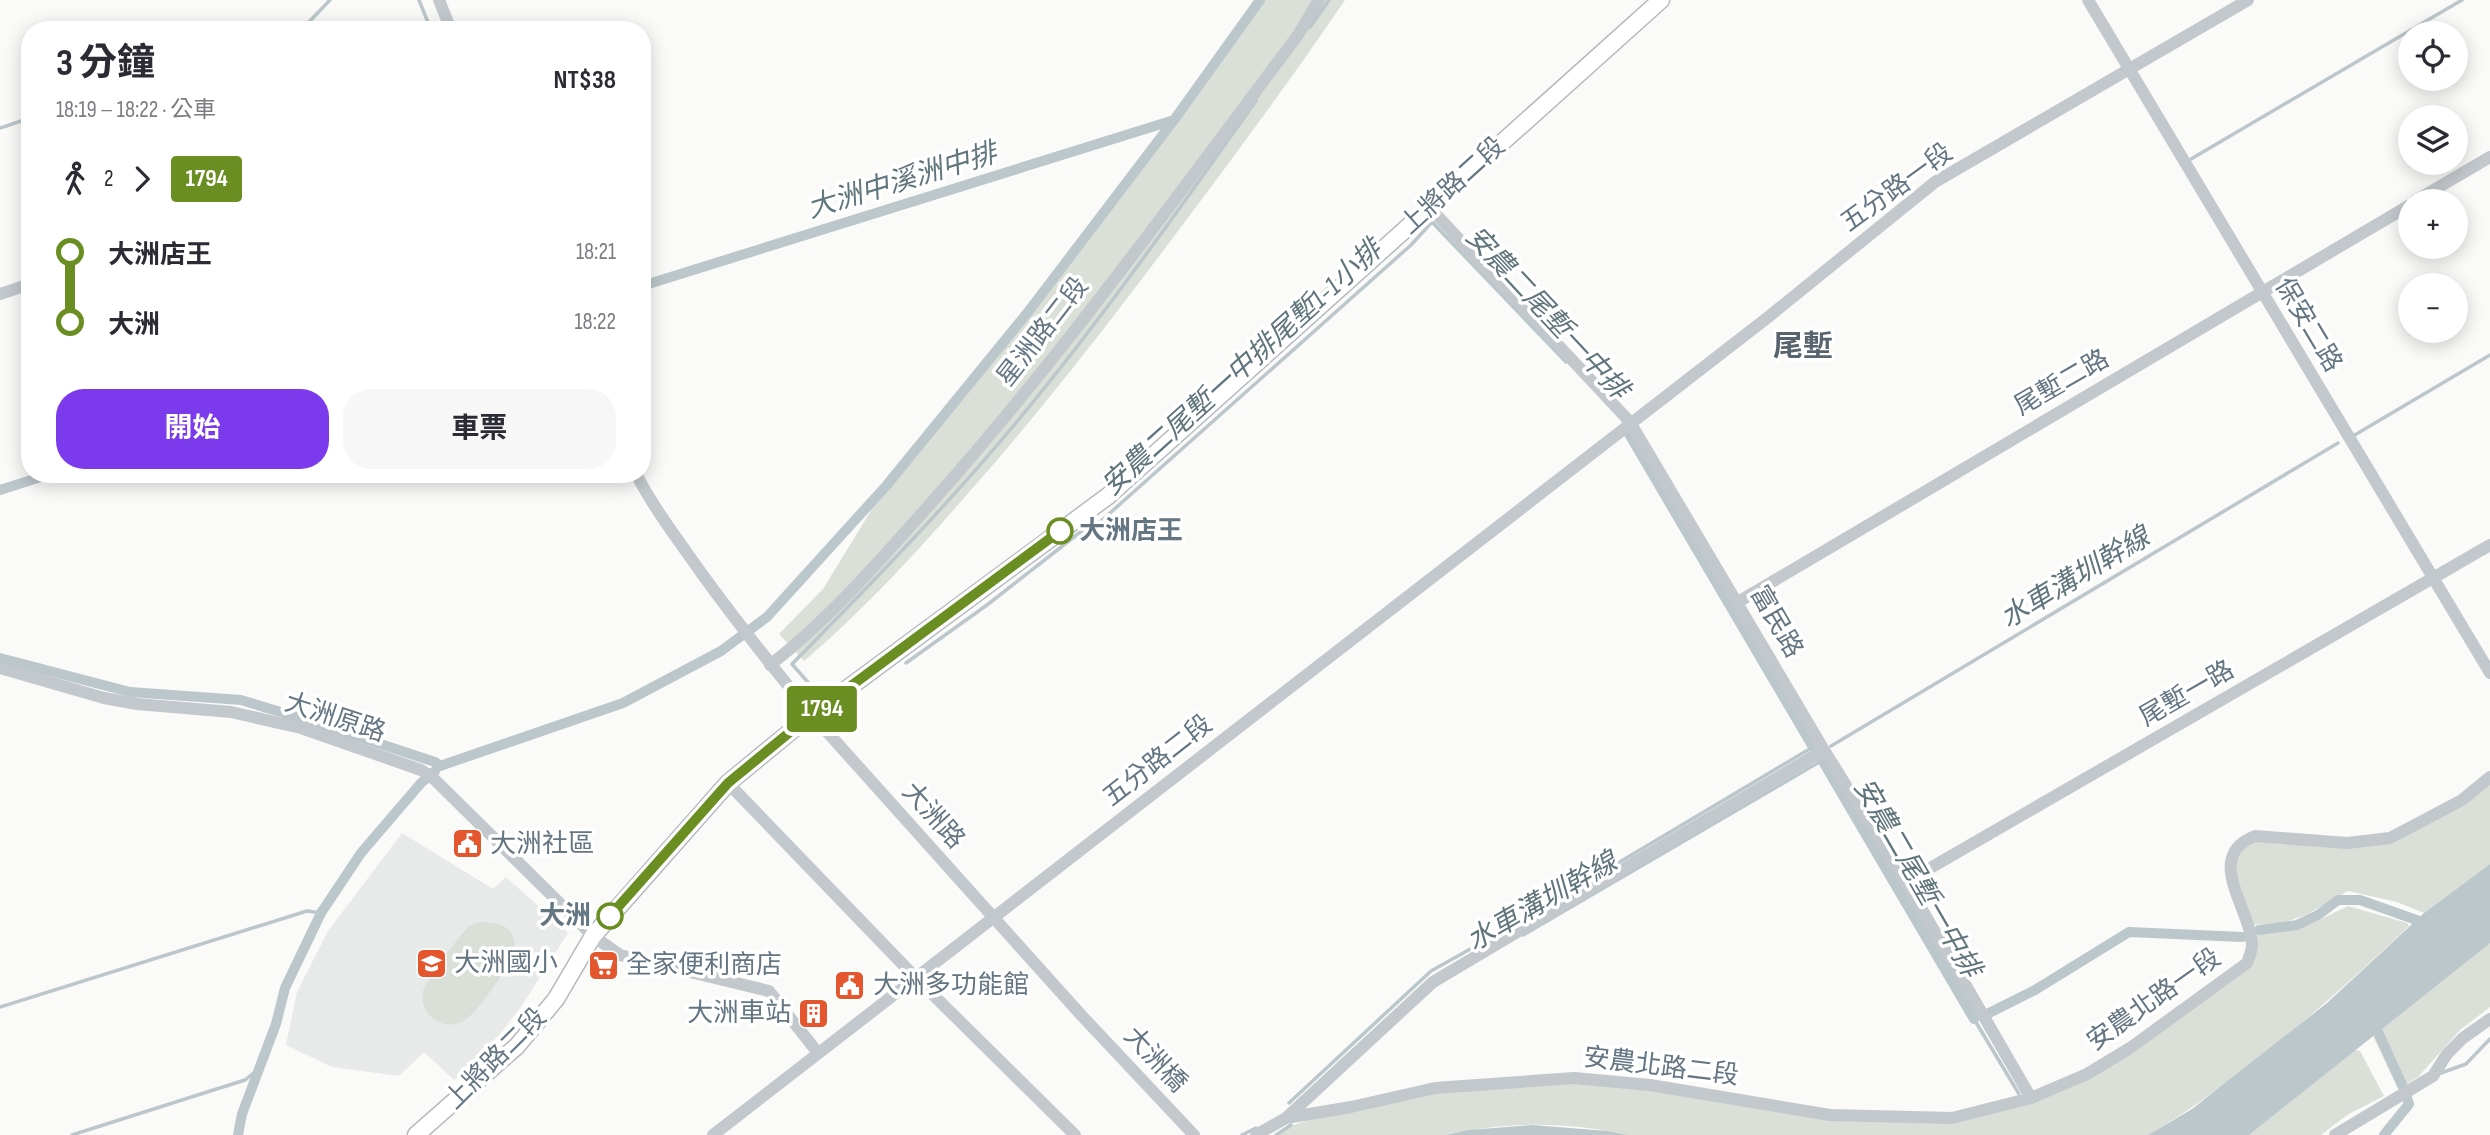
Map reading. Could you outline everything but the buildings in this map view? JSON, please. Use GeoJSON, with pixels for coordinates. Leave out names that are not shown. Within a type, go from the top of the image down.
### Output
{"type":"FeatureCollection","features":[{"type":"Feature","properties":{"kind":"main road","name":"上將路二段"},"geometry":{"type":"LineString","coordinates":[[416,1135],[517,1046],[556,999],[593,936],[728,783],[812,716],[1108,496],[1661,0]]}},
{"type":"Feature","properties":{"kind":"street"},"geometry":{"type":"LineString","coordinates":[[439,0],[447,21]]}},
{"type":"Feature","properties":{"kind":"street","name":"星洲路二段"},"geometry":{"type":"LineString","coordinates":[[771,665],[865,577],[978,450],[1086,317],[1298,35],[1319,0]]}},
{"type":"Feature","properties":{"kind":"street","name":"保安二路"},"geometry":{"type":"LineString","coordinates":[[2088,0],[2490,673]]}},
{"type":"Feature","properties":{"kind":"street","name":"五分路一段"},"geometry":{"type":"LineString","coordinates":[[1630,422],[1767,318],[1935,182],[2248,0]]}},
{"type":"Feature","properties":{"kind":"street"},"geometry":{"type":"LineString","coordinates":[[2435,189],[2490,157]]}},
{"type":"Feature","properties":{"kind":"street","name":"富民路"},"geometry":{"type":"LineString","coordinates":[[1430,208],[1630,422],[1906,883],[2031,1098]]}},
{"type":"Feature","properties":{"kind":"street","name":"尾塹二路"},"geometry":{"type":"LineString","coordinates":[[1738,602],[2398,212]]}},
{"type":"Feature","properties":{"kind":"street"},"geometry":{"type":"LineString","coordinates":[[0,294],[21,287]]}},
{"type":"Feature","properties":{"kind":"street","name":"五分路二段"},"geometry":{"type":"LineString","coordinates":[[713,1135],[1630,422]]}},
{"type":"Feature","properties":{"kind":"street","name":"大洲路"},"geometry":{"type":"LineString","coordinates":[[641,483],[653,505],[741,626],[812,716],[1082,1016]]}},
{"type":"Feature","properties":{"kind":"street","name":"尾塹一路"},"geometry":{"type":"LineString","coordinates":[[1906,883],[2490,545]]}},
{"type":"Feature","properties":{"kind":"street","name":"大洲原路"},"geometry":{"type":"LineString","coordinates":[[0,668],[104,698],[137,704],[231,712],[301,728],[421,770],[433,778],[593,936]]}},
{"type":"Feature","properties":{"kind":"street"},"geometry":{"type":"LineString","coordinates":[[1256,1135],[1286,1118],[1433,982],[1824,750]]}},
{"type":"Feature","properties":{"kind":"street","name":"安農北路一段"},"geometry":{"type":"LineString","coordinates":[[2031,1098],[2087,1074],[2130,1048],[2248,962],[2252,948],[2249,929],[2232,883],[2231,857],[2241,841],[2255,836],[2347,843],[2390,838],[2462,800],[2490,777]]}},
{"type":"Feature","properties":{"kind":"street"},"geometry":{"type":"LineString","coordinates":[[728,783],[915,977],[1075,1135]]}},
{"type":"Feature","properties":{"kind":"street"},"geometry":{"type":"LineString","coordinates":[[593,936],[620,955],[769,991],[818,1053]]}},
{"type":"Feature","properties":{"kind":"street","name":"大洲橋"},"geometry":{"type":"LineString","coordinates":[[1082,1016],[1195,1135]]}},
{"type":"Feature","properties":{"kind":"street"},"geometry":{"type":"LineString","coordinates":[[2336,1135],[2433,1076],[2447,1054],[2463,1038],[2490,1019]]}},
{"type":"Feature","properties":{"kind":"street","name":"安農北路二段"},"geometry":{"type":"LineString","coordinates":[[1286,1118],[1435,1088],[1574,1078],[1650,1085],[1830,1115],[1952,1118],[2031,1098]]}},
{"type":"Feature","properties":{"kind":"shaded area"},"geometry":{"type":"Polygon","coordinates":[[[1260,0],[1345,0],[1202,199],[1045,402],[905,564],[856,614],[804,661],[779,634],[823,589],[886,486],[1028,312],[1174,120],[1260,0]]]}},
{"type":"Feature","properties":{"kind":"shaded area"},"geometry":{"type":"Polygon","coordinates":[[[2490,777],[2490,864],[2424,913],[2397,902],[2348,891],[2306,915],[2282,923],[2247,925],[2232,883],[2241,841],[2390,838],[2490,777]]]}},
{"type":"Feature","properties":{"kind":"shaded area","name":"大洲國小"},"geometry":{"type":"Polygon","coordinates":[[[402,833],[493,889],[506,877],[568,933],[521,1007],[499,1035],[454,1080],[424,1052],[399,1076],[332,1067],[286,1045],[297,992],[328,931],[402,833]]]}},
{"type":"Feature","properties":{"kind":"shaded area"},"geometry":{"type":"Polygon","coordinates":[[[2490,864],[2490,943],[2249,1135],[2148,1135],[2192,1109],[2327,1003],[2424,913],[2490,864]]]}},
{"type":"Feature","properties":{"kind":"shaded area"},"geometry":{"type":"Polygon","coordinates":[[[2348,906],[2407,923],[2409,926],[2284,1038],[2218,1089],[2148,1135],[1628,1135],[1583,1128],[1514,1125],[1446,1135],[1276,1135],[1287,1127],[1351,1107],[1435,1088],[1574,1078],[1830,1115],[1952,1118],[2087,1074],[2247,963],[2250,936],[2311,924],[2348,906]]]}},
{"type":"Feature","properties":{"kind":"shaded area"},"geometry":{"type":"Polygon","coordinates":[[[480,922],[497,924],[509,930],[514,941],[513,959],[470,1016],[454,1024],[438,1022],[431,1017],[423,1002],[425,987],[459,937],[470,926],[480,922]]]}},
{"type":"Feature","properties":{"kind":"shaded area"},"geometry":{"type":"Polygon","coordinates":[[[2490,942],[2490,1007],[2460,1030],[2418,1077],[2398,1089],[2373,1036],[2490,942]]]}},
{"type":"Feature","properties":{"kind":"shaded area"},"geometry":{"type":"Polygon","coordinates":[[[2355,1050],[2360,1051],[2384,1096],[2347,1115],[2321,1135],[2249,1135],[2355,1050]]]}},
{"type":"Feature","properties":{"kind":"shaded area"},"geometry":{"type":"Polygon","coordinates":[[[1532,1125],[1628,1135],[1446,1135],[1468,1130],[1532,1125]]]}},
{"type":"Feature","properties":{"kind":"waterway"},"geometry":{"type":"LineString","coordinates":[[310,21],[330,0]]}},
{"type":"Feature","properties":{"kind":"waterway"},"geometry":{"type":"LineString","coordinates":[[419,0],[427,21]]}},
{"type":"Feature","properties":{"kind":"waterway"},"geometry":{"type":"LineString","coordinates":[[0,658],[130,692],[241,700],[435,762],[440,766],[623,703],[721,651],[767,617],[886,486],[1028,312],[1174,120],[1260,0]]}},
{"type":"Feature","properties":{"kind":"waterway"},"geometry":{"type":"LineString","coordinates":[[1310,27],[1329,0]]}},
{"type":"Feature","properties":{"kind":"waterway"},"geometry":{"type":"LineString","coordinates":[[2191,159],[2462,0]]}},
{"type":"Feature","properties":{"kind":"waterway"},"geometry":{"type":"LineString","coordinates":[[819,695],[792,664],[934,516],[1015,424],[1108,305],[1256,101]]}},
{"type":"Feature","properties":{"kind":"waterway","name":"大洲中溪洲中排"},"geometry":{"type":"LineString","coordinates":[[651,283],[1174,120]]}},
{"type":"Feature","properties":{"kind":"waterway"},"geometry":{"type":"LineString","coordinates":[[0,128],[21,121]]}},
{"type":"Feature","properties":{"kind":"waterway","name":"安農二尾塹一中排尾塹1-1小排"},"geometry":{"type":"LineString","coordinates":[[906,663],[987,605],[1083,530],[1101,521],[1411,245],[1432,222],[1566,362]]}},
{"type":"Feature","properties":{"kind":"waterway"},"geometry":{"type":"LineString","coordinates":[[2353,436],[2490,355]]}},
{"type":"Feature","properties":{"kind":"waterway"},"geometry":{"type":"LineString","coordinates":[[1629,434],[1813,747]]}},
{"type":"Feature","properties":{"kind":"waterway","name":"水車溝圳幹線"},"geometry":{"type":"LineString","coordinates":[[1831,746],[2338,443]]}},
{"type":"Feature","properties":{"kind":"waterway","name":"大洲中溪洲中排"},"geometry":{"type":"LineString","coordinates":[[0,490],[22,483]]}},
{"type":"Feature","properties":{"kind":"waterway"},"geometry":{"type":"LineString","coordinates":[[1289,1103],[1431,971],[1524,919],[1813,747]]}},
{"type":"Feature","properties":{"kind":"waterway","name":"安農二尾塹一中排"},"geometry":{"type":"LineString","coordinates":[[1822,760],[1974,1019]]}},
{"type":"Feature","properties":{"kind":"waterway","name":"水車溝圳幹線"},"geometry":{"type":"LineString","coordinates":[[1523,935],[1821,761]]}},
{"type":"Feature","properties":{"kind":"waterway"},"geometry":{"type":"LineString","coordinates":[[238,1135],[242,1114],[276,1024],[285,988],[321,913],[361,853],[421,783],[435,771]]}},
{"type":"Feature","properties":{"kind":"waterway","name":"安農二尾塹一中排"},"geometry":{"type":"LineString","coordinates":[[2259,930],[2297,925],[2318,915],[2338,900],[2360,900],[2422,922],[2430,921]]}},
{"type":"Feature","properties":{"kind":"waterway"},"geometry":{"type":"LineString","coordinates":[[0,1007],[307,911],[321,913]]}},
{"type":"Feature","properties":{"kind":"waterway","name":"安農二尾塹一中排"},"geometry":{"type":"LineString","coordinates":[[1989,1013],[2035,990],[2129,932],[2242,937]]}},
{"type":"Feature","properties":{"kind":"waterway"},"geometry":{"type":"LineString","coordinates":[[1974,1019],[2019,1094]]}},
{"type":"Feature","properties":{"kind":"waterway"},"geometry":{"type":"LineString","coordinates":[[2373,1021],[2409,1104],[2384,1135]]}},
{"type":"Feature","properties":{"kind":"waterway"},"geometry":{"type":"LineString","coordinates":[[2441,1073],[2466,1064],[2490,1039]]}},
{"type":"Feature","properties":{"kind":"waterway"},"geometry":{"type":"LineString","coordinates":[[72,1135],[245,1080],[260,1068]]}},
{"type":"Feature","properties":{"kind":"waterway","name":"水車溝圳幹線"},"geometry":{"type":"LineString","coordinates":[[1276,1135],[1291,1125]]}},
{"type":"Feature","properties":{"kind":"waterway"},"geometry":{"type":"LineString","coordinates":[[1242,1135],[1256,1128]]}},
{"type":"Feature","properties":{"kind":"bus line","name":"1794"},"geometry":{"type":"LineString","coordinates":[[610,916],[728,783],[801,723],[1060,531]]}},
{"type":"Feature","properties":{"kind":"place","name":"大洲店王"},"geometry":{"type":"Point","coordinates":[1060,531]}},
{"type":"Feature","properties":{"kind":"place","name":"大洲社區"},"geometry":{"type":"Point","coordinates":[467,844]}},
{"type":"Feature","properties":{"kind":"place","name":"大洲"},"geometry":{"type":"Point","coordinates":[610,916]}},
{"type":"Feature","properties":{"kind":"place","name":"大洲國小"},"geometry":{"type":"Point","coordinates":[431,963]}},
{"type":"Feature","properties":{"kind":"place","name":"全家便利商店"},"geometry":{"type":"Point","coordinates":[603,965]}},
{"type":"Feature","properties":{"kind":"place","name":"大洲多功能館"},"geometry":{"type":"Point","coordinates":[850,985]}},
{"type":"Feature","properties":{"kind":"place","name":"大洲車站"},"geometry":{"type":"Point","coordinates":[814,1013]}},
{"type":"Feature","properties":{"kind":"district","name":"尾塹"},"geometry":{"type":"Point","coordinates":[1803,347]}}]}
